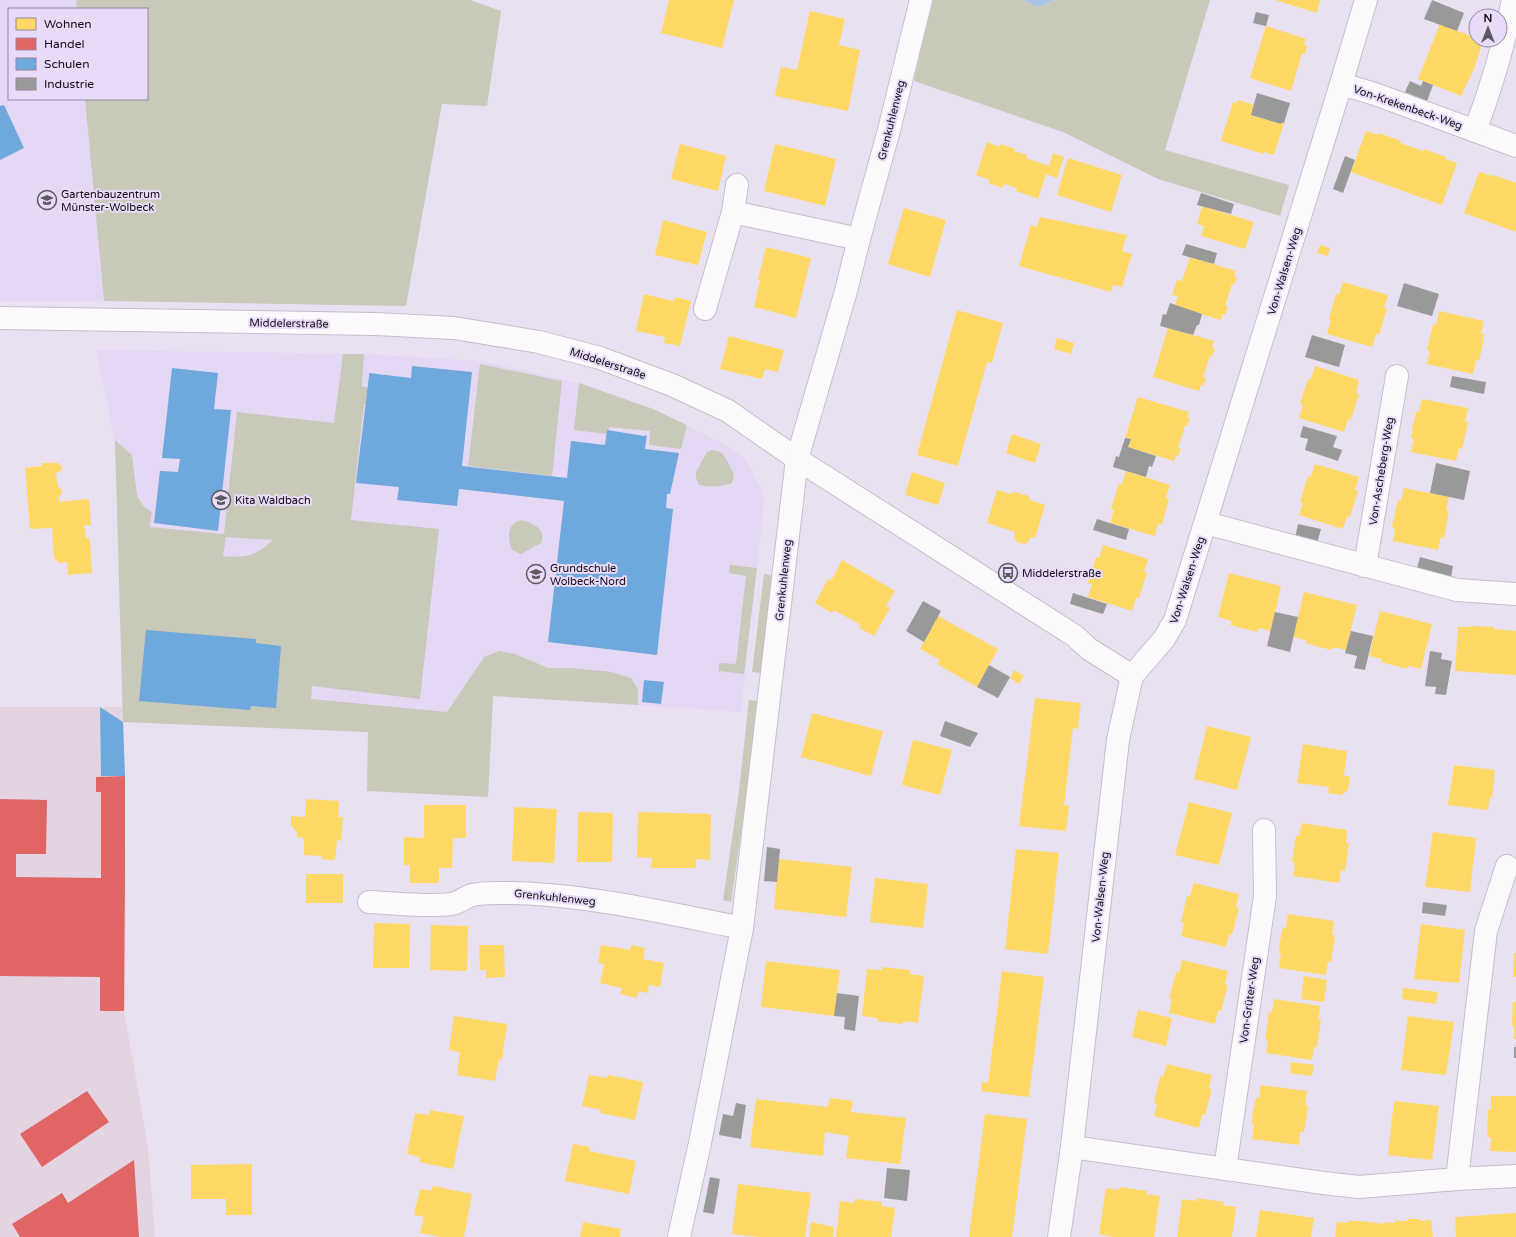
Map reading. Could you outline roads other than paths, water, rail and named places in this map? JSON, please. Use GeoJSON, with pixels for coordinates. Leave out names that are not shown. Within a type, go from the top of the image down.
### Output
{"type":"FeatureCollection","features":[{"type":"Feature","properties":{"kind":"street","name":"Grenkuhlenweg"},"geometry":{"type":"LineString","coordinates":[[679,1237],[702,1136],[742,928],[797,459],[846,291],[889,130],[921,0]]}},
{"type":"Feature","properties":{"kind":"street","name":"Von-Walsen-Weg"},"geometry":{"type":"LineString","coordinates":[[1059,1237],[1072,1147],[1118,740],[1132,676],[1164,640],[1175,620],[1366,0]]}},
{"type":"Feature","properties":{"kind":"street","name":"Von-Krekenbeck-Weg"},"geometry":{"type":"LineString","coordinates":[[1475,131],[1486,101],[1507,32],[1513,0]]}},
{"type":"Feature","properties":{"kind":"street","name":"Von-Krekenbeck-Weg"},"geometry":{"type":"LineString","coordinates":[[1341,84],[1375,94],[1516,146]]}},
{"type":"Feature","properties":{"kind":"street"},"geometry":{"type":"LineString","coordinates":[[705,309],[733,212],[737,185]]}},
{"type":"Feature","properties":{"kind":"street"},"geometry":{"type":"LineString","coordinates":[[733,212],[859,238]]}},
{"type":"Feature","properties":{"kind":"street","name":"Middelerstraße"},"geometry":{"type":"LineString","coordinates":[[0,318],[384,324],[454,328],[539,342],[600,358],[672,385],[728,411],[797,459],[1075,636],[1089,649],[1132,676]]}},
{"type":"Feature","properties":{"kind":"street","name":"Von-Ascheberg-Weg"},"geometry":{"type":"LineString","coordinates":[[1365,566],[1397,376]]}},
{"type":"Feature","properties":{"kind":"street"},"geometry":{"type":"LineString","coordinates":[[1206,523],[1457,590],[1516,594]]}},
{"type":"Feature","properties":{"kind":"street","name":"Von-Grüter-Weg"},"geometry":{"type":"LineString","coordinates":[[1225,1169],[1265,896],[1264,830]]}},
{"type":"Feature","properties":{"kind":"street"},"geometry":{"type":"LineString","coordinates":[[1457,1179],[1486,931],[1507,866]]}},
{"type":"Feature","properties":{"kind":"street","name":"Grenkuhlenweg"},"geometry":{"type":"LineString","coordinates":[[369,902],[438,905],[453,904],[472,895],[486,893],[510,893],[588,900],[674,914],[742,928]]}},
{"type":"Feature","properties":{"kind":"street"},"geometry":{"type":"LineString","coordinates":[[1072,1147],[1323,1184],[1359,1187],[1516,1176]]}},
{"type":"Feature","properties":{"kind":"water"},"geometry":{"type":"Polygon","coordinates":[[[1023,0],[1055,0],[1038,7],[1023,0]]]}},
{"type":"Feature","properties":{"kind":"place","name":"Gartenbauzentrum Münster-Wolbeck"},"geometry":{"type":"Point","coordinates":[47,200]}},
{"type":"Feature","properties":{"kind":"place","name":"Kita Waldbach"},"geometry":{"type":"Point","coordinates":[221,500]}},
{"type":"Feature","properties":{"kind":"place","name":"Middelerstraße"},"geometry":{"type":"Point","coordinates":[1008,573]}},
{"type":"Feature","properties":{"kind":"place","name":"Grundschule Wolbeck-Nord"},"geometry":{"type":"Point","coordinates":[536,574]}}]}
